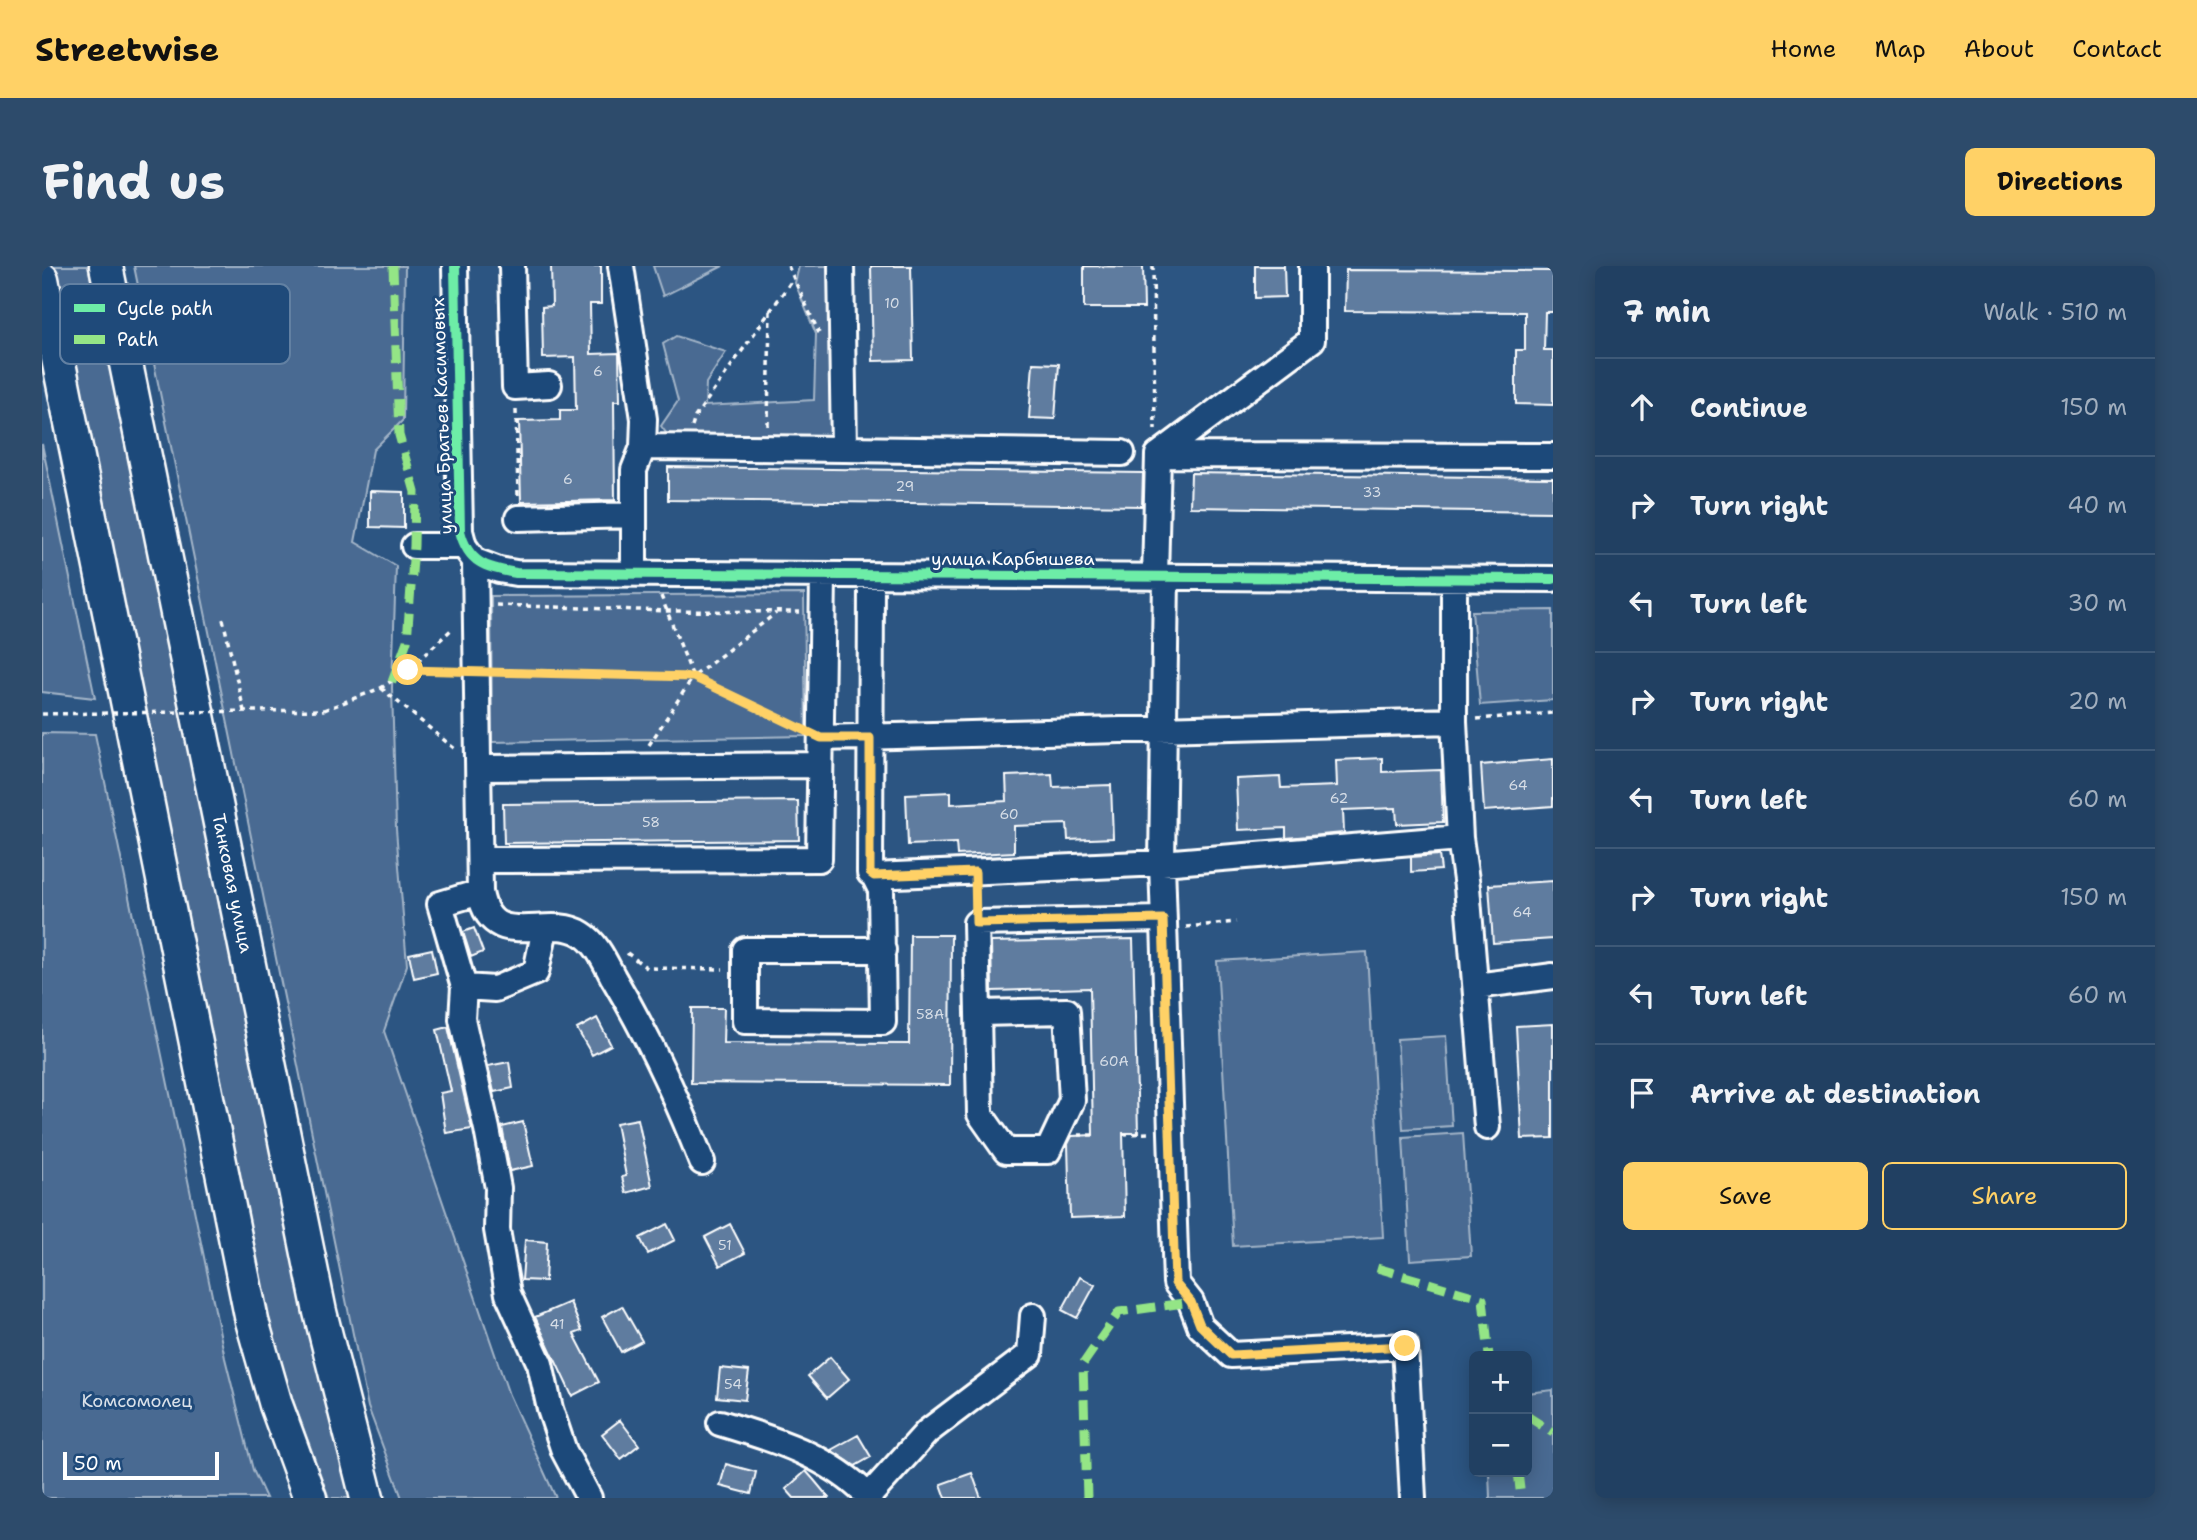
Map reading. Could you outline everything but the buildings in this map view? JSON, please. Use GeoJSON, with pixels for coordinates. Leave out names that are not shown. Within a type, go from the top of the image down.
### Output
{"type":"FeatureCollection","features":[{"type":"Feature","properties":{"kind":"main road","name":"Танковая улица"},"geometry":{"type":"LineString","coordinates":[[106,266],[110,284]]}},
{"type":"Feature","properties":{"kind":"main road"},"geometry":{"type":"LineString","coordinates":[[42,279],[252,1321],[276,1405],[310,1498]]}},
{"type":"Feature","properties":{"kind":"main road","name":"Танковая улица"},"geometry":{"type":"LineString","coordinates":[[126,364],[320,1312],[366,1498]]}},
{"type":"Feature","properties":{"kind":"street","name":"улица Братьев Касимовых"},"geometry":{"type":"LineString","coordinates":[[455,266],[460,531],[469,553],[477,604],[480,892]]}},
{"type":"Feature","properties":{"kind":"street"},"geometry":{"type":"LineString","coordinates":[[512,266],[515,387],[548,385]]}},
{"type":"Feature","properties":{"kind":"street"},"geometry":{"type":"LineString","coordinates":[[621,266],[644,419],[643,447],[634,470],[633,515],[642,574]]}},
{"type":"Feature","properties":{"kind":"street"},"geometry":{"type":"LineString","coordinates":[[841,266],[844,449]]}},
{"type":"Feature","properties":{"kind":"street"},"geometry":{"type":"LineString","coordinates":[[1157,455],[1312,340],[1312,266]]}},
{"type":"Feature","properties":{"kind":"street"},"geometry":{"type":"LineString","coordinates":[[643,447],[1122,453]]}},
{"type":"Feature","properties":{"kind":"street"},"geometry":{"type":"LineString","coordinates":[[1157,455],[1553,456]]}},
{"type":"Feature","properties":{"kind":"street"},"geometry":{"type":"LineString","coordinates":[[1157,455],[1163,730],[1163,924],[1175,1283],[1191,1302],[1200,1325],[1231,1355],[1405,1346],[1413,1498]]}},
{"type":"Feature","properties":{"kind":"street"},"geometry":{"type":"LineString","coordinates":[[518,518],[633,515]]}},
{"type":"Feature","properties":{"kind":"street","name":"улица Карбышева"},"geometry":{"type":"LineString","coordinates":[[414,546],[469,553],[499,570],[516,573],[1553,579]]}},
{"type":"Feature","properties":{"kind":"street"},"geometry":{"type":"LineString","coordinates":[[480,860],[819,859],[823,576]]}},
{"type":"Feature","properties":{"kind":"street"},"geometry":{"type":"LineString","coordinates":[[871,576],[870,873],[881,890],[883,950],[883,1022],[745,1021],[745,950],[883,950]]}},
{"type":"Feature","properties":{"kind":"street"},"geometry":{"type":"LineString","coordinates":[[1454,579],[1454,721],[1460,838],[1467,887],[1487,1127]]}},
{"type":"Feature","properties":{"kind":"street"},"geometry":{"type":"LineString","coordinates":[[821,738],[1454,721]]}},
{"type":"Feature","properties":{"kind":"street"},"geometry":{"type":"LineString","coordinates":[[478,768],[820,765]]}},
{"type":"Feature","properties":{"kind":"street"},"geometry":{"type":"LineString","coordinates":[[874,876],[1162,863],[1460,838]]}},
{"type":"Feature","properties":{"kind":"street"},"geometry":{"type":"LineString","coordinates":[[589,1498],[564,1451],[550,1409],[540,1364],[508,1294],[497,1230],[496,1176],[488,1129],[462,1019],[464,987],[440,904],[480,892],[488,915],[497,923],[508,928],[570,929],[581,933],[596,946],[641,1024],[686,1120],[702,1162]]}},
{"type":"Feature","properties":{"kind":"street"},"geometry":{"type":"LineString","coordinates":[[978,1013],[1067,1011],[1072,1100],[1048,1151],[1006,1151],[980,1114],[976,923],[1163,924]]}},
{"type":"Feature","properties":{"kind":"street"},"geometry":{"type":"LineString","coordinates":[[464,987],[495,989],[536,972],[545,928]]}},
{"type":"Feature","properties":{"kind":"street"},"geometry":{"type":"LineString","coordinates":[[1476,986],[1553,976]]}},
{"type":"Feature","properties":{"kind":"street"},"geometry":{"type":"LineString","coordinates":[[720,1423],[770,1437],[828,1463],[870,1497],[927,1432],[1030,1354],[1033,1316]]}},
{"type":"Feature","properties":{"kind":"path"},"geometry":{"type":"LineString","coordinates":[[788,266],[821,336]]}},
{"type":"Feature","properties":{"kind":"path"},"geometry":{"type":"LineString","coordinates":[[1153,266],[1154,422],[1157,455]]}},
{"type":"Feature","properties":{"kind":"path"},"geometry":{"type":"LineString","coordinates":[[685,448],[695,417],[793,279]]}},
{"type":"Feature","properties":{"kind":"path"},"geometry":{"type":"LineString","coordinates":[[767,449],[771,311]]}},
{"type":"Feature","properties":{"kind":"path"},"geometry":{"type":"LineString","coordinates":[[516,414],[518,518]]}},
{"type":"Feature","properties":{"kind":"path"},"geometry":{"type":"LineString","coordinates":[[642,574],[667,611],[693,677]]}},
{"type":"Feature","properties":{"kind":"path"},"geometry":{"type":"LineString","coordinates":[[42,714],[324,710],[381,688],[408,670],[477,604],[667,611],[823,612]]}},
{"type":"Feature","properties":{"kind":"path"},"geometry":{"type":"LineString","coordinates":[[635,766],[693,677],[778,612]]}},
{"type":"Feature","properties":{"kind":"path"},"geometry":{"type":"LineString","coordinates":[[223,619],[244,711]]}},
{"type":"Feature","properties":{"kind":"path"},"geometry":{"type":"LineString","coordinates":[[408,670],[693,677],[821,738]]}},
{"type":"Feature","properties":{"kind":"path"},"geometry":{"type":"LineString","coordinates":[[381,688],[478,768]]}},
{"type":"Feature","properties":{"kind":"path"},"geometry":{"type":"LineString","coordinates":[[1454,721],[1553,713]]}},
{"type":"Feature","properties":{"kind":"path"},"geometry":{"type":"LineString","coordinates":[[1163,924],[1236,922]]}},
{"type":"Feature","properties":{"kind":"path"},"geometry":{"type":"LineString","coordinates":[[596,946],[616,946],[647,968],[745,969]]}},
{"type":"Feature","properties":{"kind":"green space"},"geometry":{"type":"Polygon","coordinates":[[[50,266],[88,266],[92,284],[60,284],[60,315],[50,266]]]}},
{"type":"Feature","properties":{"kind":"green space"},"geometry":{"type":"Polygon","coordinates":[[[134,266],[405,266],[403,420],[373,450],[355,542],[396,566],[392,688],[396,829],[407,965],[384,1031],[509,1395],[556,1498],[402,1498],[368,1407],[154,364],[290,364],[290,284],[138,284],[134,266]]]}},
{"type":"Feature","properties":{"kind":"green space"},"geometry":{"type":"Polygon","coordinates":[[[653,266],[723,266],[663,296],[653,266]]]}},
{"type":"Feature","properties":{"kind":"green space"},"geometry":{"type":"Polygon","coordinates":[[[799,266],[836,266],[836,430],[824,439],[667,434],[661,426],[678,401],[663,344],[676,336],[726,352],[706,383],[705,406],[814,400],[816,334],[795,283],[799,266]]]}},
{"type":"Feature","properties":{"kind":"green space"},"geometry":{"type":"Polygon","coordinates":[[[70,364],[109,364],[331,1407],[356,1498],[329,1498],[293,1400],[266,1314],[70,364]]]}},
{"type":"Feature","properties":{"kind":"green space"},"geometry":{"type":"Polygon","coordinates":[[[42,444],[95,698],[42,692],[42,444]]]}},
{"type":"Feature","properties":{"kind":"green space"},"geometry":{"type":"Polygon","coordinates":[[[804,594],[806,736],[492,742],[491,596],[804,594]]]}},
{"type":"Feature","properties":{"kind":"green space"},"geometry":{"type":"Polygon","coordinates":[[[1553,610],[1553,700],[1480,705],[1472,611],[1553,610]]]}},
{"type":"Feature","properties":{"kind":"green space","name":"Комсомолец"},"geometry":{"type":"Polygon","coordinates":[[[42,733],[95,734],[225,1358],[253,1470],[266,1498],[42,1498],[42,733]]]}},
{"type":"Feature","properties":{"kind":"green space"},"geometry":{"type":"Polygon","coordinates":[[[1367,952],[1383,1237],[1233,1246],[1217,961],[1367,952]]]}},
{"type":"Feature","properties":{"kind":"green space"},"geometry":{"type":"Polygon","coordinates":[[[1446,1036],[1452,1126],[1403,1129],[1397,1039],[1446,1036]]]}},
{"type":"Feature","properties":{"kind":"green space"},"geometry":{"type":"Polygon","coordinates":[[[1463,1133],[1471,1256],[1410,1260],[1403,1137],[1463,1133]]]}},
{"type":"Feature","properties":{"kind":"green space"},"geometry":{"type":"Polygon","coordinates":[[[1553,1390],[1553,1498],[1490,1498],[1489,1477],[1532,1477],[1532,1392],[1553,1390]]]}},
{"type":"Feature","properties":{"kind":"marked path"},"geometry":{"type":"LineString","coordinates":[[392,682],[407,641],[415,492],[399,435],[393,266]]}},
{"type":"Feature","properties":{"kind":"marked path"},"geometry":{"type":"LineString","coordinates":[[1377,1268],[1483,1299],[1488,1351]]}},
{"type":"Feature","properties":{"kind":"marked path"},"geometry":{"type":"LineString","coordinates":[[1087,1498],[1083,1364],[1119,1312],[1191,1302]]}},
{"type":"Feature","properties":{"kind":"marked path"},"geometry":{"type":"LineString","coordinates":[[1532,1419],[1553,1433]]}},
{"type":"Feature","properties":{"kind":"marked path"},"geometry":{"type":"LineString","coordinates":[[1519,1477],[1521,1498]]}},
{"type":"Feature","properties":{"kind":"cycle path"},"geometry":{"type":"LineString","coordinates":[[455,266],[460,531],[463,542],[473,557],[496,569],[516,573],[1553,579]]}},
{"type":"Feature","properties":{"kind":"route"},"geometry":{"type":"LineString","coordinates":[[408,670],[693,677],[821,738],[870,738],[870,873],[874,876],[975,872],[976,923],[1163,919],[1175,1283],[1191,1302],[1200,1325],[1231,1355],[1405,1346]]}}]}
